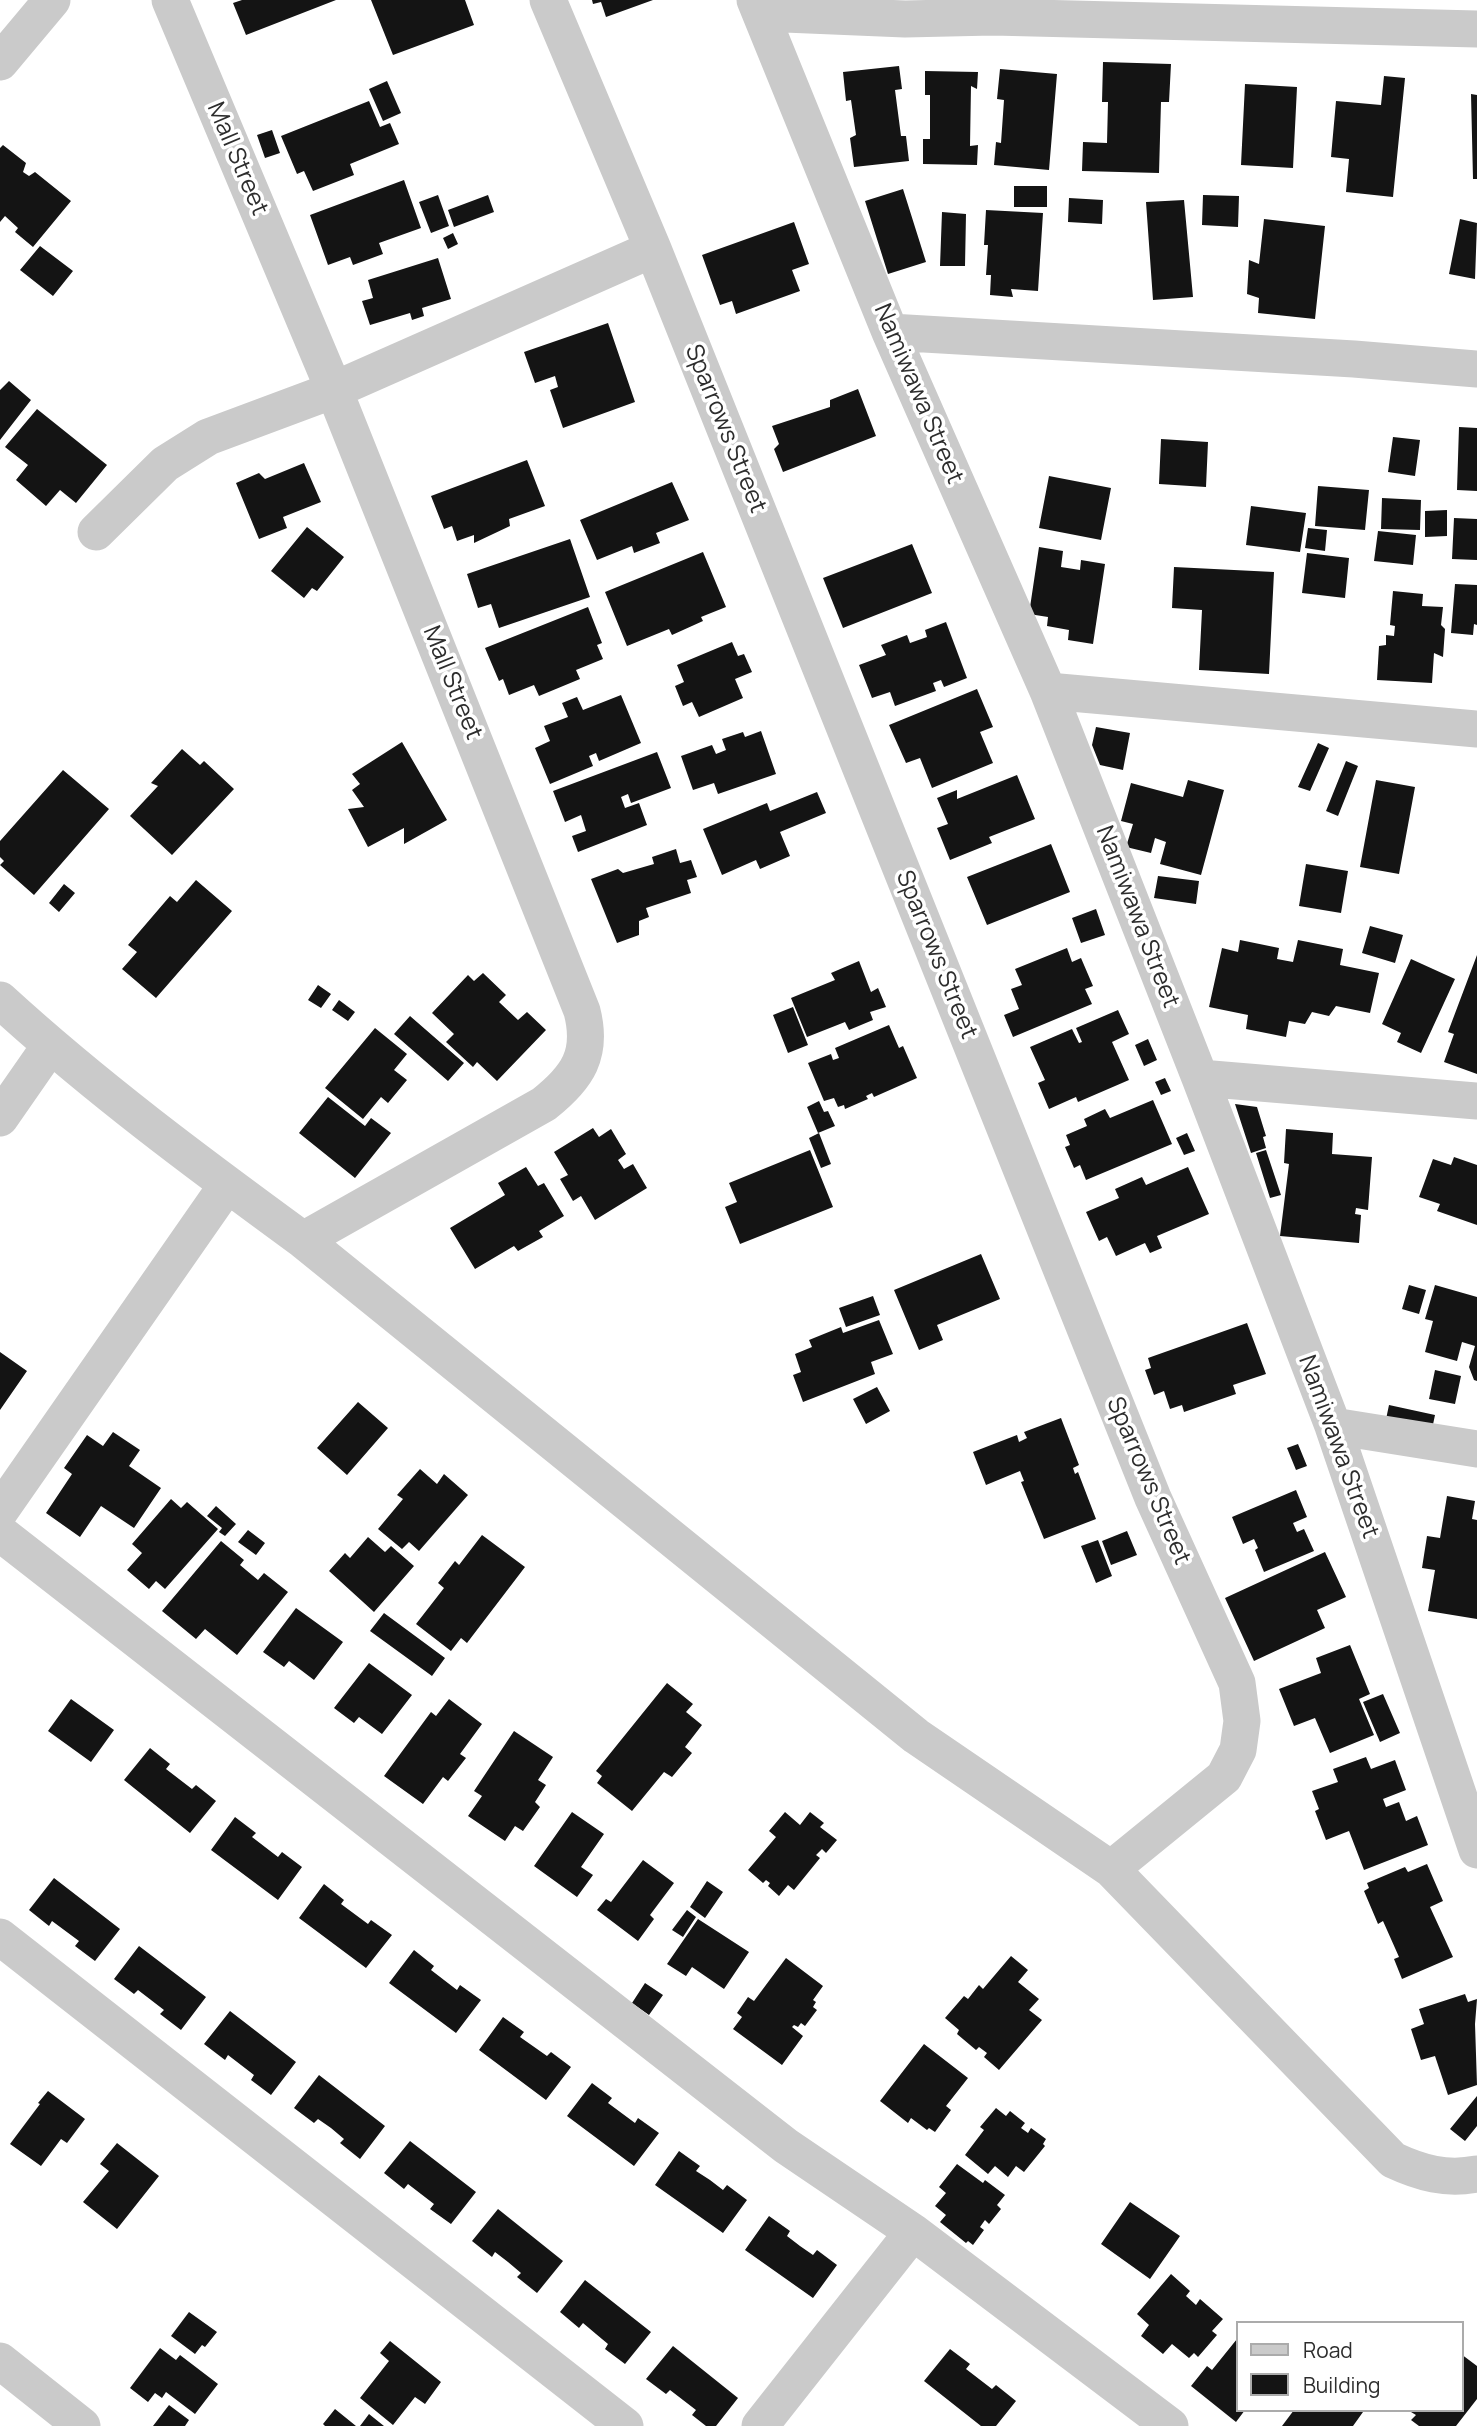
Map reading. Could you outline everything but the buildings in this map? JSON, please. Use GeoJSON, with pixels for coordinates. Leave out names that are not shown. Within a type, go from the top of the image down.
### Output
{"type":"FeatureCollection","features":[{"type":"Feature","properties":{"kind":"street"},"geometry":{"type":"LineString","coordinates":[[0,62],[52,0]]}},
{"type":"Feature","properties":{"kind":"street","name":"Mall Street"},"geometry":{"type":"LineString","coordinates":[[170,0],[334,390],[587,1029],[587,1047],[576,1070],[563,1089],[544,1104],[303,1240]]}},
{"type":"Feature","properties":{"kind":"street","name":"Sparrows Street"},"geometry":{"type":"LineString","coordinates":[[548,0],[653,249],[1148,1486],[1237,1684],[1242,1721],[1238,1751],[1224,1777],[1111,1869]]}},
{"type":"Feature","properties":{"kind":"street"},"geometry":{"type":"LineString","coordinates":[[758,6],[905,19],[1007,17],[1477,29]]}},
{"type":"Feature","properties":{"kind":"street","name":"Namiwawa Street"},"geometry":{"type":"LineString","coordinates":[[758,6],[890,332],[1048,691],[1200,1078],[1333,1426],[1468,1799],[1477,1850]]}},
{"type":"Feature","properties":{"kind":"street"},"geometry":{"type":"LineString","coordinates":[[96,532],[166,464],[208,437],[334,390],[653,249]]}},
{"type":"Feature","properties":{"kind":"street"},"geometry":{"type":"LineString","coordinates":[[890,332],[1354,359],[1477,369]]}},
{"type":"Feature","properties":{"kind":"street"},"geometry":{"type":"LineString","coordinates":[[1048,691],[1477,729]]}},
{"type":"Feature","properties":{"kind":"street"},"geometry":{"type":"LineString","coordinates":[[0,1000],[50,1046],[227,1185],[303,1240],[916,1736],[1111,1869],[1393,2160],[1419,2172],[1444,2177],[1477,2174]]}},
{"type":"Feature","properties":{"kind":"street"},"geometry":{"type":"LineString","coordinates":[[0,1118],[50,1046]]}},
{"type":"Feature","properties":{"kind":"street"},"geometry":{"type":"LineString","coordinates":[[1200,1078],[1477,1101]]}},
{"type":"Feature","properties":{"kind":"street"},"geometry":{"type":"LineString","coordinates":[[0,1511],[227,1185]]}},
{"type":"Feature","properties":{"kind":"street"},"geometry":{"type":"LineString","coordinates":[[1333,1426],[1477,1449]]}},
{"type":"Feature","properties":{"kind":"street"},"geometry":{"type":"LineString","coordinates":[[0,1533],[786,2146],[913,2232],[1170,2426]]}},
{"type":"Feature","properties":{"kind":"street"},"geometry":{"type":"LineString","coordinates":[[0,1937],[625,2426]]}},
{"type":"Feature","properties":{"kind":"street"},"geometry":{"type":"LineString","coordinates":[[760,2426],[913,2232]]}},
{"type":"Feature","properties":{"kind":"street"},"geometry":{"type":"LineString","coordinates":[[0,2361],[82,2426]]}}]}
